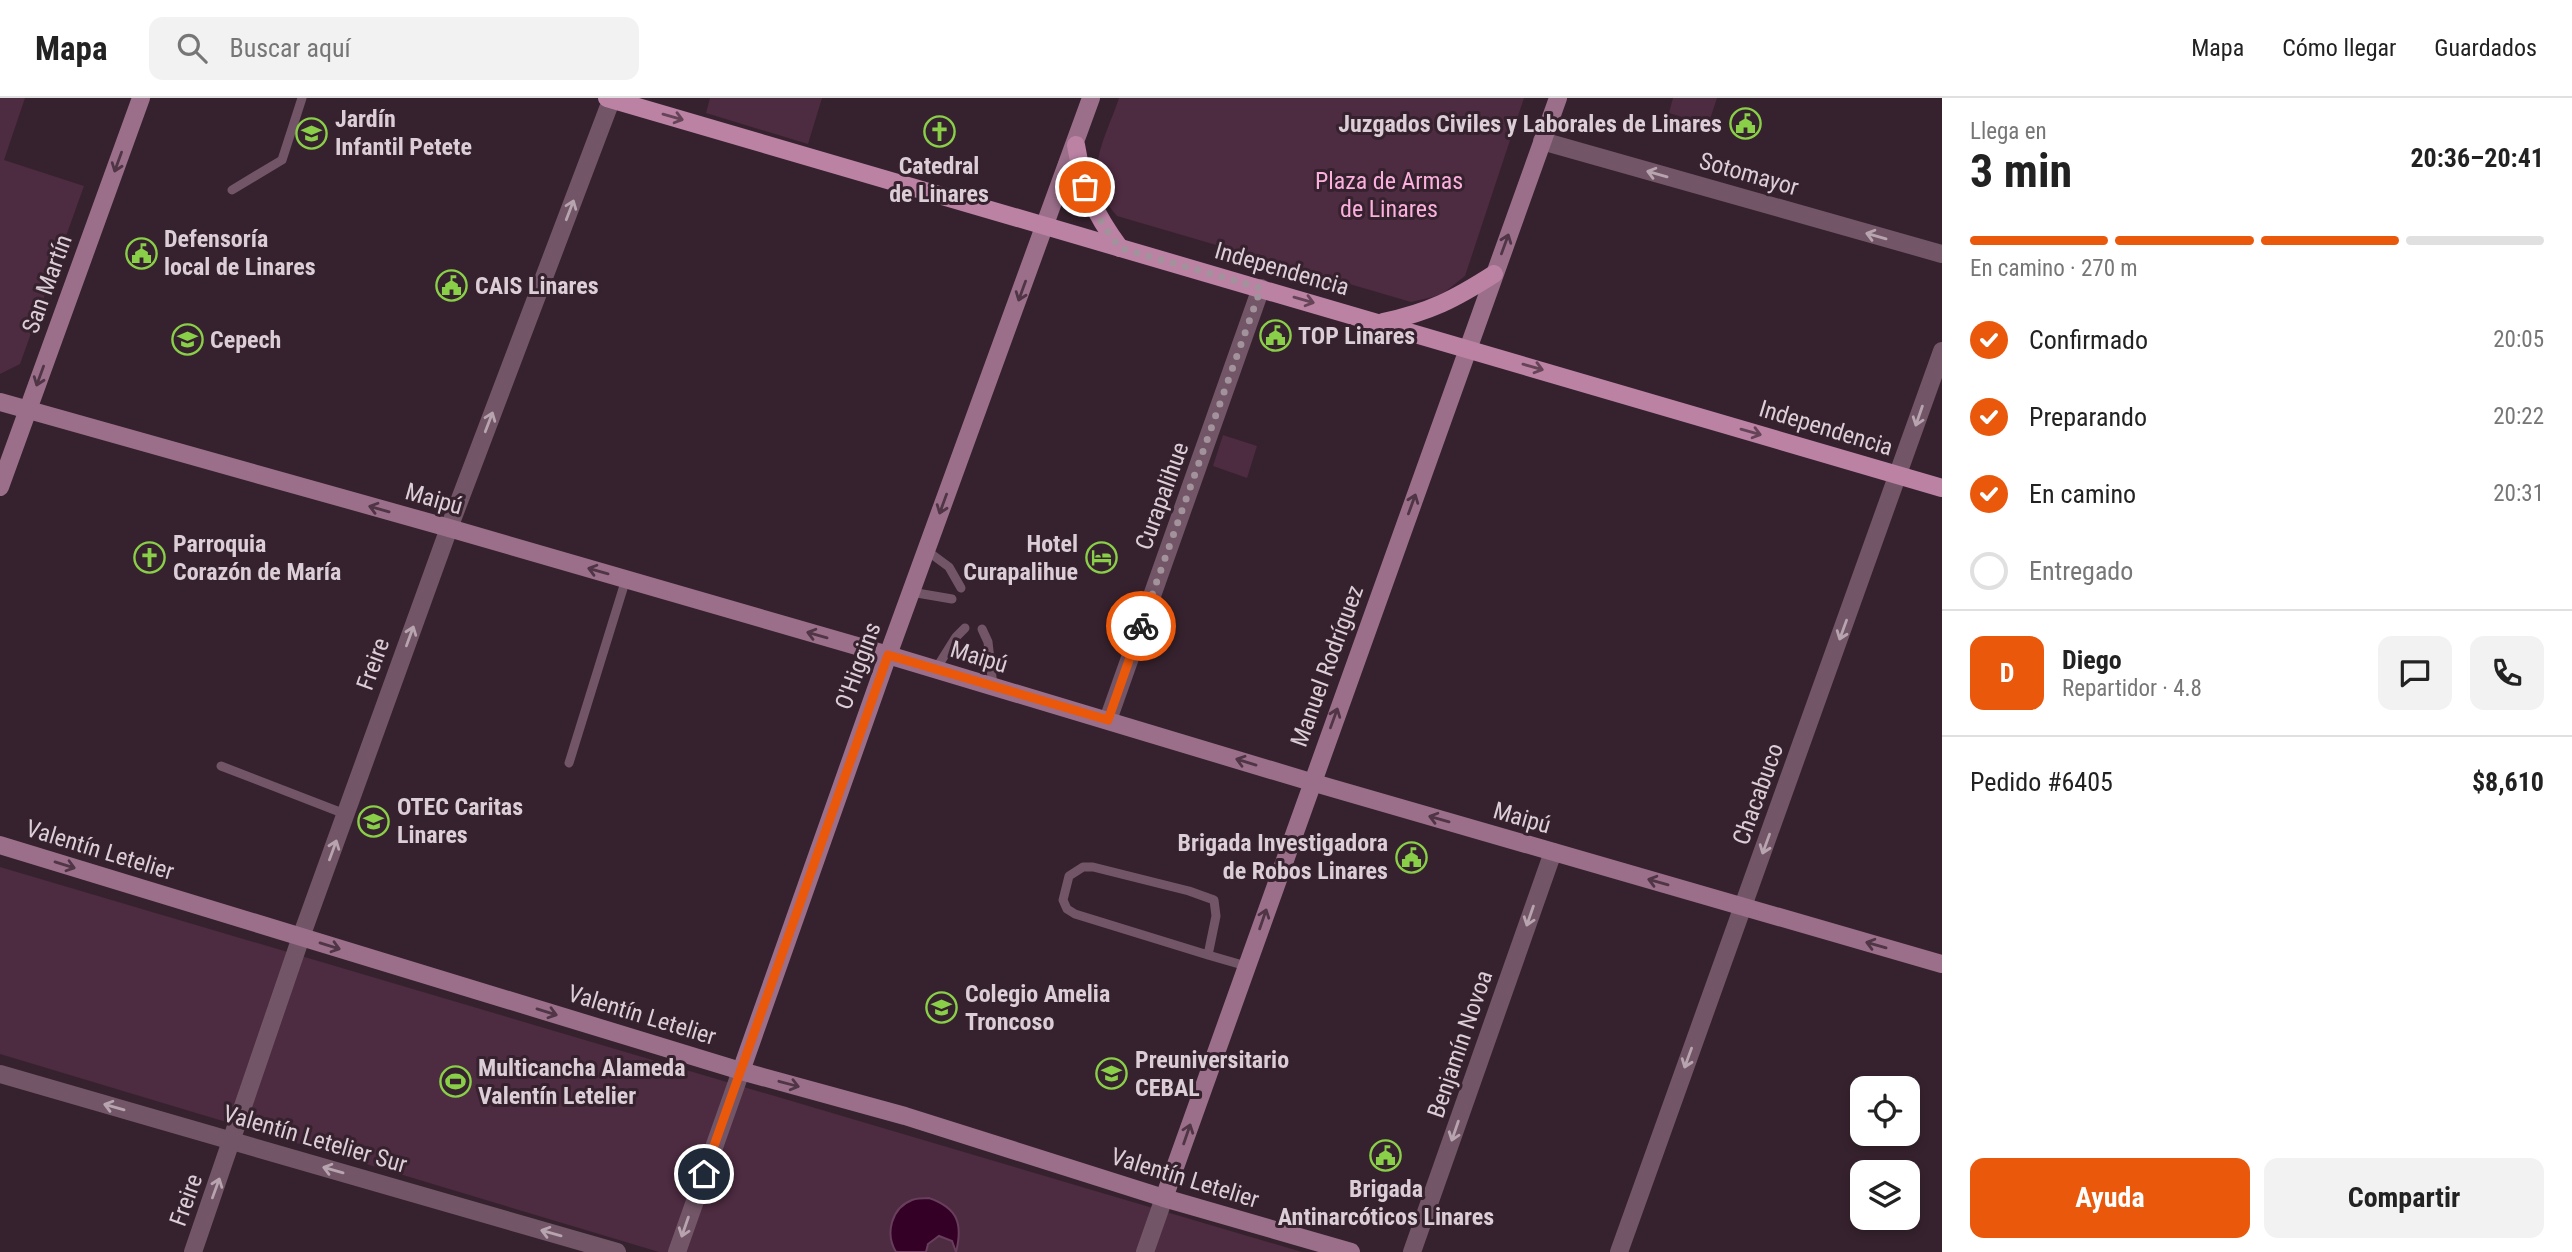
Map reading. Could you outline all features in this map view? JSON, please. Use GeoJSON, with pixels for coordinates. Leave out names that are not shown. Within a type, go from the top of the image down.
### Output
{"type":"FeatureCollection","features":[{"type":"Feature","properties":{"kind":"main road","name":"San Martín"},"geometry":{"type":"LineString","coordinates":[[0,487],[141,98]]}},
{"type":"Feature","properties":{"kind":"main road","name":"Independencia"},"geometry":{"type":"LineString","coordinates":[[610,98],[1942,488]]}},
{"type":"Feature","properties":{"kind":"main road","name":"O'Higgins"},"geometry":{"type":"LineString","coordinates":[[741,1071],[888,655],[1091,98]]}},
{"type":"Feature","properties":{"kind":"main road","name":"Manuel Rodríguez"},"geometry":{"type":"LineString","coordinates":[[1164,1198],[1558,98]]}},
{"type":"Feature","properties":{"kind":"main road"},"geometry":{"type":"LineString","coordinates":[[1076,145],[1080,173],[1089,200],[1120,248]]}},
{"type":"Feature","properties":{"kind":"main road"},"geometry":{"type":"LineString","coordinates":[[1380,322],[1414,316],[1447,303],[1494,274]]}},
{"type":"Feature","properties":{"kind":"main road","name":"Maipú"},"geometry":{"type":"LineString","coordinates":[[0,402],[626,579],[1311,782],[1942,964]]}},
{"type":"Feature","properties":{"kind":"main road","name":"Valentín Letelier"},"geometry":{"type":"LineString","coordinates":[[0,845],[741,1071],[905,1116],[1164,1198],[1351,1252]]}},
{"type":"Feature","properties":{"kind":"street","name":"Freire"},"geometry":{"type":"LineString","coordinates":[[193,1252],[345,814],[610,98]]}},
{"type":"Feature","properties":{"kind":"street","name":"Sotomayor"},"geometry":{"type":"LineString","coordinates":[[1542,141],[1942,254]]}},
{"type":"Feature","properties":{"kind":"street","name":"Curapalihue"},"geometry":{"type":"LineString","coordinates":[[1108,720],[1261,288]]}},
{"type":"Feature","properties":{"kind":"street","name":"Chacabuco"},"geometry":{"type":"LineString","coordinates":[[1619,1252],[1942,352]]}},
{"type":"Feature","properties":{"kind":"street","name":"Benjamín Novoa"},"geometry":{"type":"LineString","coordinates":[[1412,1252],[1553,852]]}},
{"type":"Feature","properties":{"kind":"street","name":"O'Higgins"},"geometry":{"type":"LineString","coordinates":[[677,1252],[741,1071]]}},
{"type":"Feature","properties":{"kind":"street","name":"Valentín Letelier Sur"},"geometry":{"type":"LineString","coordinates":[[0,1074],[617,1252]]}},
{"type":"Feature","properties":{"kind":"street","name":"Manuel Rodríguez"},"geometry":{"type":"LineString","coordinates":[[1145,1252],[1164,1198]]}},
{"type":"Feature","properties":{"kind":"lane"},"geometry":{"type":"LineString","coordinates":[[232,190],[282,160],[302,98]]}},
{"type":"Feature","properties":{"kind":"lane"},"geometry":{"type":"LineString","coordinates":[[926,550],[948,567],[961,588]]}},
{"type":"Feature","properties":{"kind":"lane"},"geometry":{"type":"LineString","coordinates":[[569,762],[626,579]]}},
{"type":"Feature","properties":{"kind":"lane"},"geometry":{"type":"LineString","coordinates":[[911,592],[952,599]]}},
{"type":"Feature","properties":{"kind":"lane"},"geometry":{"type":"LineString","coordinates":[[936,669],[956,637],[965,628]]}},
{"type":"Feature","properties":{"kind":"lane"},"geometry":{"type":"LineString","coordinates":[[982,629],[988,642],[993,686]]}},
{"type":"Feature","properties":{"kind":"lane"},"geometry":{"type":"LineString","coordinates":[[221,766],[345,814]]}},
{"type":"Feature","properties":{"kind":"lane"},"geometry":{"type":"LineString","coordinates":[[1208,954],[1216,916],[1214,900],[1189,891],[1093,867],[1083,867],[1069,876],[1063,900],[1067,909],[1074,914],[1208,954],[1246,965]]}},
{"type":"Feature","properties":{"kind":"green space"},"geometry":{"type":"Polygon","coordinates":[[[0,98],[25,98],[4,160],[84,186],[20,364],[0,374],[0,98]]]}},
{"type":"Feature","properties":{"kind":"green space"},"geometry":{"type":"Polygon","coordinates":[[[710,98],[822,98],[808,144],[706,113],[710,98]]]}},
{"type":"Feature","properties":{"kind":"green space","name":"Plaza de Armas de Linares"},"geometry":{"type":"Polygon","coordinates":[[[1119,98],[1524,98],[1465,276],[1441,295],[1411,302],[1117,216],[1106,201],[1097,172],[1102,144],[1119,98]]]}},
{"type":"Feature","properties":{"kind":"green space"},"geometry":{"type":"Polygon","coordinates":[[[1673,98],[1717,98],[1708,125],[1669,113],[1673,98]]]}},
{"type":"Feature","properties":{"kind":"green space"},"geometry":{"type":"Polygon","coordinates":[[[1223,435],[1257,446],[1247,478],[1213,466],[1223,435]]]}},
{"type":"Feature","properties":{"kind":"green space"},"geometry":{"type":"Polygon","coordinates":[[[0,867],[1302,1252],[659,1252],[0,1054],[0,867]]]}},
{"type":"Feature","properties":{"kind":"shaded area"},"geometry":{"type":"Polygon","coordinates":[[[929,1198],[946,1207],[956,1218],[959,1233],[956,1252],[952,1241],[939,1236],[928,1244],[926,1252],[896,1252],[891,1237],[895,1215],[912,1200],[929,1198]]]}},
{"type":"Feature","properties":{"kind":"way so far"},"geometry":{"type":"LineString","coordinates":[[1085,187],[1103,225],[1120,248],[1261,288],[1141,626]]}},
{"type":"Feature","properties":{"kind":"place","name":"Juzgados Civiles y Laborales de Linares"},"geometry":{"type":"Point","coordinates":[1745,124]}},
{"type":"Feature","properties":{"kind":"place","name":"Catedral de Linares"},"geometry":{"type":"Point","coordinates":[939,132]}},
{"type":"Feature","properties":{"kind":"place","name":"Jardín Infantil Petete"},"geometry":{"type":"Point","coordinates":[312,133]}},
{"type":"Feature","properties":{"kind":"place","name":"Defensoría local de Linares"},"geometry":{"type":"Point","coordinates":[141,253]}},
{"type":"Feature","properties":{"kind":"place","name":"CAIS Linares"},"geometry":{"type":"Point","coordinates":[452,286]}},
{"type":"Feature","properties":{"kind":"place","name":"TOP Linares"},"geometry":{"type":"Point","coordinates":[1275,336]}},
{"type":"Feature","properties":{"kind":"place","name":"Cepech"},"geometry":{"type":"Point","coordinates":[187,340]}},
{"type":"Feature","properties":{"kind":"place","name":"Parroquia Corazón de María"},"geometry":{"type":"Point","coordinates":[150,558]}},
{"type":"Feature","properties":{"kind":"place","name":"Hotel Curapalihue"},"geometry":{"type":"Point","coordinates":[1101,558]}},
{"type":"Feature","properties":{"kind":"place","name":"OTEC Caritas Linares"},"geometry":{"type":"Point","coordinates":[374,821]}},
{"type":"Feature","properties":{"kind":"place","name":"Brigada Investigadora de Robos Linares"},"geometry":{"type":"Point","coordinates":[1411,857]}},
{"type":"Feature","properties":{"kind":"place","name":"Colegio Amelia Troncoso"},"geometry":{"type":"Point","coordinates":[942,1008]}},
{"type":"Feature","properties":{"kind":"place","name":"Preuniversitario CEBAL"},"geometry":{"type":"Point","coordinates":[1112,1074]}},
{"type":"Feature","properties":{"kind":"place","name":"Multicancha Alameda Valentín Letelier"},"geometry":{"type":"Point","coordinates":[455,1082]}},
{"type":"Feature","properties":{"kind":"place","name":"Brigada Antinarcóticos Linares"},"geometry":{"type":"Point","coordinates":[1386,1155]}},
{"type":"Feature","properties":{"kind":"route"},"geometry":{"type":"LineString","coordinates":[[704,1174],[888,655],[1108,720],[1141,626]]}}]}
